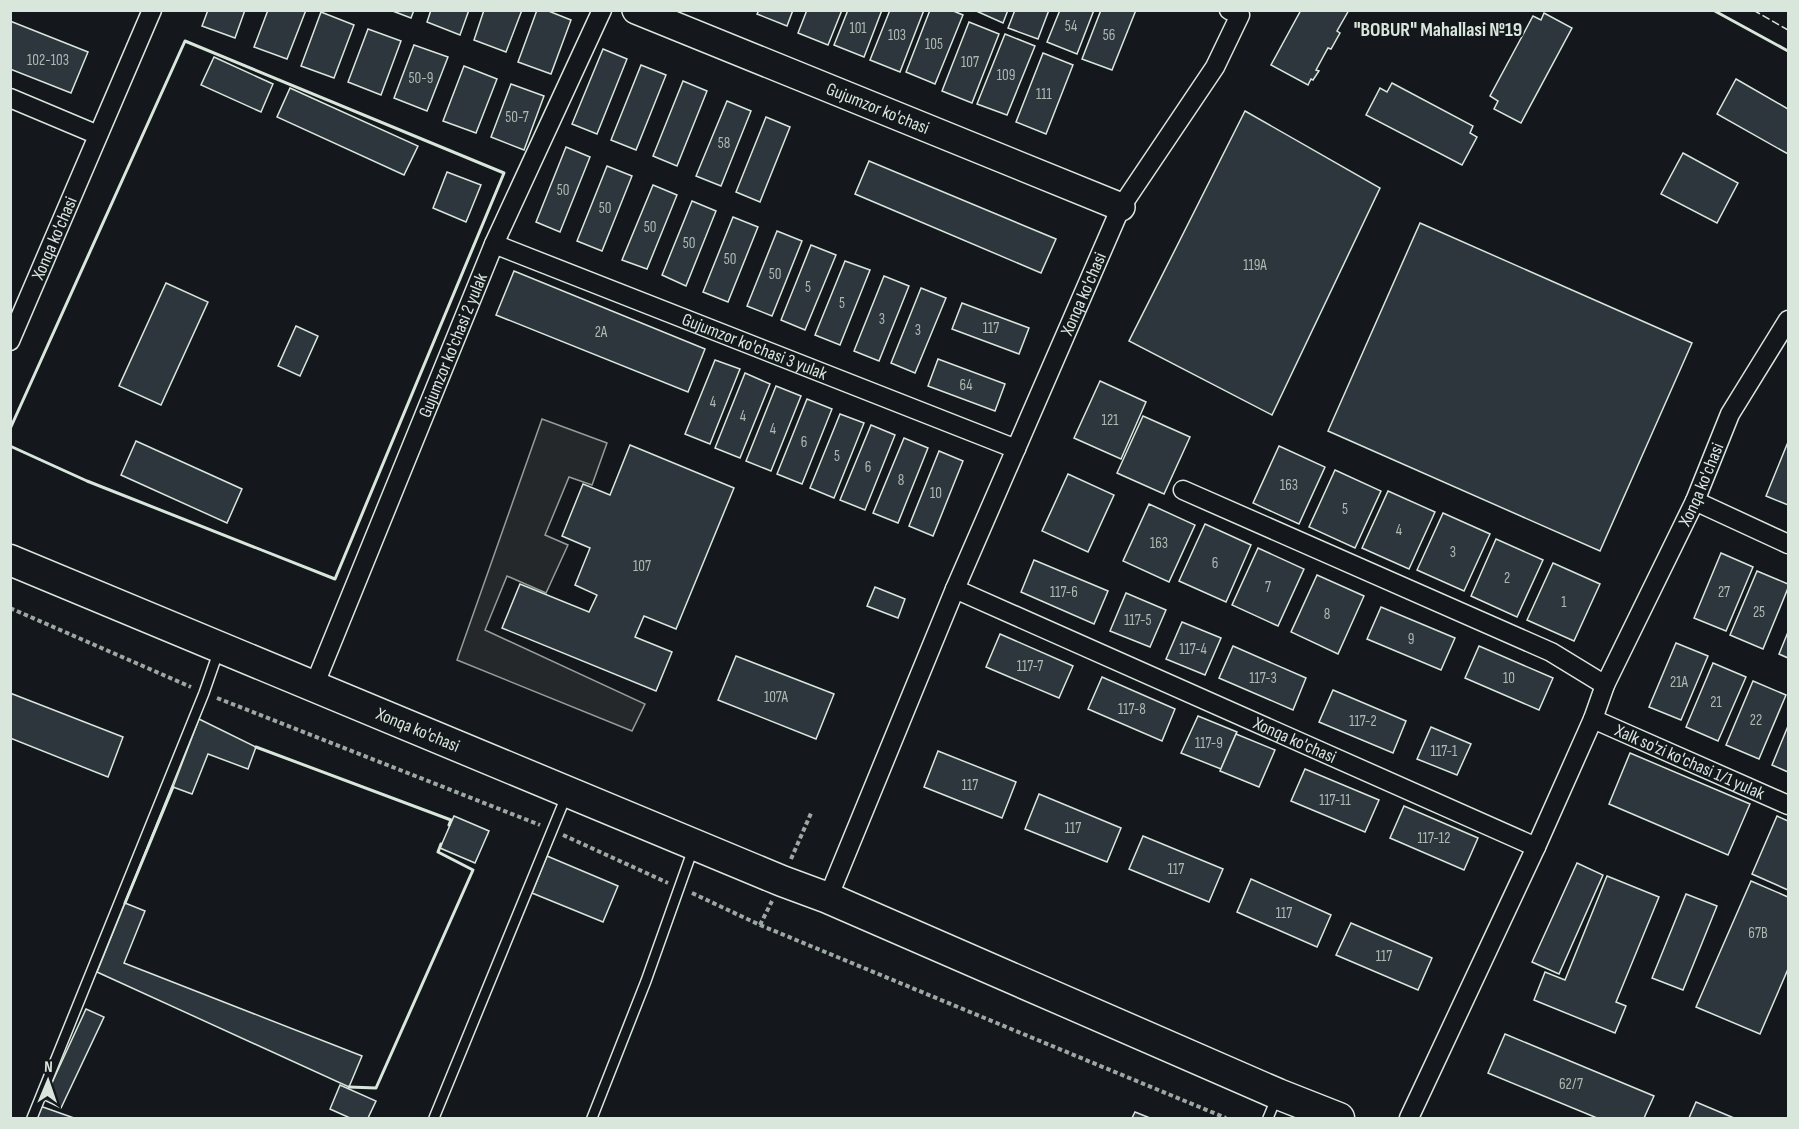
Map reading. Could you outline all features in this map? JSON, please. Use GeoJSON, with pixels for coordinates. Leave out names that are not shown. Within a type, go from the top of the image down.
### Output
{"type":"FeatureCollection","features":[{"type":"Feature","properties":{"kind":"main road","name":"Xonqa ko'chasi"},"geometry":{"type":"LineString","coordinates":[[10,560],[782,881],[828,898],[1273,1106],[1340,1119]]}},
{"type":"Feature","properties":{"kind":"street","name":"Xonqa ko'chasi"},"geometry":{"type":"LineString","coordinates":[[10,341],[152,10]]}},
{"type":"Feature","properties":{"kind":"street","name":"Gujumzor ko'chasi 2 yulak"},"geometry":{"type":"LineString","coordinates":[[314,687],[494,244],[602,10]]}},
{"type":"Feature","properties":{"kind":"street","name":"Gujumzor ko'chasi"},"geometry":{"type":"LineString","coordinates":[[636,10],[1121,207]]}},
{"type":"Feature","properties":{"kind":"street","name":"Xonqa ko'chasi"},"geometry":{"type":"LineString","coordinates":[[828,898],[955,590],[1121,207],[1215,67],[1234,13]]}},
{"type":"Feature","properties":{"kind":"street"},"geometry":{"type":"LineString","coordinates":[[10,98],[98,135]]}},
{"type":"Feature","properties":{"kind":"street","name":"Gujumzor ko'chasi 3 yulak"},"geometry":{"type":"LineString","coordinates":[[494,244],[1017,449]]}},
{"type":"Feature","properties":{"kind":"street","name":"Xonqa ko'chasi"},"geometry":{"type":"LineString","coordinates":[[1409,1119],[1536,847],[1593,719],[1605,685],[1695,501],[1730,414],[1788,320]]}},
{"type":"Feature","properties":{"kind":"street"},"geometry":{"type":"LineString","coordinates":[[1183,490],[1551,652],[1605,685]]}},
{"type":"Feature","properties":{"kind":"street"},"geometry":{"type":"LineString","coordinates":[[1695,501],[1788,544]]}},
{"type":"Feature","properties":{"kind":"street","name":"Xonqa ko'chasi"},"geometry":{"type":"LineString","coordinates":[[955,590],[1536,847]]}},
{"type":"Feature","properties":{"kind":"street","name":"Xalk so'zi ko'chasi 1/1 yulak"},"geometry":{"type":"LineString","coordinates":[[1593,719],[1788,805]]}},
{"type":"Feature","properties":{"kind":"lane"},"geometry":{"type":"LineString","coordinates":[[32,1119],[204,693],[220,647]]}},
{"type":"Feature","properties":{"kind":"lane"},"geometry":{"type":"LineString","coordinates":[[434,1119],[568,792]]}},
{"type":"Feature","properties":{"kind":"lane"},"geometry":{"type":"LineString","coordinates":[[592,1119],[646,981],[695,844]]}},
{"type":"Feature","properties":{"kind":"path"},"geometry":{"type":"LineString","coordinates":[[10,608],[204,693],[551,830],[760,925],[1226,1119]]}},
{"type":"Feature","properties":{"kind":"shaded area"},"geometry":{"type":"Polygon","coordinates":[[[542,419],[607,443],[592,485],[569,477],[545,535],[568,545],[546,593],[507,576],[485,630],[645,704],[632,731],[457,660],[542,419]]]}},
{"type":"Feature","properties":{"kind":"building"},"geometry":{"type":"Polygon","coordinates":[[[208,10],[245,10],[235,38],[202,26],[208,10]]]}},
{"type":"Feature","properties":{"kind":"building"},"geometry":{"type":"Polygon","coordinates":[[[268,10],[306,10],[287,59],[254,47],[268,10]]]}},
{"type":"Feature","properties":{"kind":"building"},"geometry":{"type":"Polygon","coordinates":[[[390,10],[414,10],[411,18],[390,10]]]}},
{"type":"Feature","properties":{"kind":"building"},"geometry":{"type":"Polygon","coordinates":[[[431,10],[469,10],[460,35],[427,22],[431,10]]]}},
{"type":"Feature","properties":{"kind":"building"},"geometry":{"type":"Polygon","coordinates":[[[484,10],[522,10],[506,52],[474,40],[484,10]]]}},
{"type":"Feature","properties":{"kind":"building"},"geometry":{"type":"Polygon","coordinates":[[[537,10],[546,10],[571,20],[551,74],[518,62],[537,10]]]}},
{"type":"Feature","properties":{"kind":"building"},"geometry":{"type":"Polygon","coordinates":[[[759,10],[793,10],[787,26],[757,14],[759,10]]]}},
{"type":"Feature","properties":{"kind":"building"},"geometry":{"type":"Polygon","coordinates":[[[807,10],[842,10],[828,45],[798,33],[807,10]]]}},
{"type":"Feature","properties":{"kind":"building"},"geometry":{"type":"Polygon","coordinates":[[[848,10],[882,10],[864,57],[834,45],[848,10]]]}},
{"type":"Feature","properties":{"kind":"building"},"geometry":{"type":"Polygon","coordinates":[[[890,10],[924,10],[900,72],[870,60],[890,10]]]}},
{"type":"Feature","properties":{"kind":"building"},"geometry":{"type":"Polygon","coordinates":[[[930,10],[951,10],[963,15],[935,84],[906,72],[930,10]]]}},
{"type":"Feature","properties":{"kind":"building"},"geometry":{"type":"Polygon","coordinates":[[[974,10],[1008,10],[1003,23],[974,10]]]}},
{"type":"Feature","properties":{"kind":"building"},"geometry":{"type":"Polygon","coordinates":[[[1015,10],[1049,10],[1038,39],[1008,28],[1015,10]]]}},
{"type":"Feature","properties":{"kind":"building"},"geometry":{"type":"Polygon","coordinates":[[[1060,10],[1094,10],[1077,54],[1047,42],[1060,10]]]}},
{"type":"Feature","properties":{"kind":"building"},"geometry":{"type":"Polygon","coordinates":[[[1101,10],[1136,10],[1112,70],[1082,59],[1101,10]]]}},
{"type":"Feature","properties":{"kind":"building"},"geometry":{"type":"Polygon","coordinates":[[[1301,10],[1349,10],[1337,31],[1340,33],[1331,49],[1328,48],[1316,70],[1319,71],[1308,85],[1271,65],[1301,10]]]}},
{"type":"Feature","properties":{"kind":"building"},"geometry":{"type":"Polygon","coordinates":[[[321,12],[354,25],[334,78],[301,66],[321,12]]]}},
{"type":"Feature","properties":{"kind":"building"},"geometry":{"type":"Polygon","coordinates":[[[1544,13],[1572,28],[1521,123],[1494,109],[1498,101],[1490,96],[1533,16],[1541,20],[1544,13]]]}},
{"type":"Feature","properties":{"kind":"building"},"geometry":{"type":"Polygon","coordinates":[[[10,21],[88,52],[71,93],[10,69],[10,21]]]}},
{"type":"Feature","properties":{"kind":"building"},"geometry":{"type":"Polygon","coordinates":[[[969,22],[999,34],[972,103],[942,91],[969,22]]]}},
{"type":"Feature","properties":{"kind":"building"},"geometry":{"type":"Polygon","coordinates":[[[368,29],[401,41],[381,95],[348,82],[368,29]]]}},
{"type":"Feature","properties":{"kind":"building"},"geometry":{"type":"Polygon","coordinates":[[[1005,34],[1035,46],[1007,115],[977,104],[1005,34]]]}},
{"type":"Feature","properties":{"kind":"building"},"geometry":{"type":"Polygon","coordinates":[[[414,45],[448,57],[427,111],[394,98],[414,45]]]}},
{"type":"Feature","properties":{"kind":"building"},"geometry":{"type":"Polygon","coordinates":[[[603,49],[627,59],[597,134],[572,124],[603,49]]]}},
{"type":"Feature","properties":{"kind":"building"},"geometry":{"type":"Polygon","coordinates":[[[1043,53],[1073,65],[1046,134],[1016,122],[1043,53]]]}},
{"type":"Feature","properties":{"kind":"building"},"geometry":{"type":"Polygon","coordinates":[[[214,57],[273,84],[261,112],[201,85],[214,57]]]}},
{"type":"Feature","properties":{"kind":"building"},"geometry":{"type":"Polygon","coordinates":[[[641,65],[666,75],[636,150],[611,140],[641,65]]]}},
{"type":"Feature","properties":{"kind":"building"},"geometry":{"type":"Polygon","coordinates":[[[464,66],[497,79],[476,133],[443,121],[464,66]]]}},
{"type":"Feature","properties":{"kind":"building"},"geometry":{"type":"Polygon","coordinates":[[[1736,79],[1788,109],[1788,154],[1717,114],[1736,79]]]}},
{"type":"Feature","properties":{"kind":"building"},"geometry":{"type":"Polygon","coordinates":[[[683,81],[707,91],[677,166],[653,156],[683,81]]]}},
{"type":"Feature","properties":{"kind":"building"},"geometry":{"type":"Polygon","coordinates":[[[1392,83],[1473,126],[1470,133],[1477,137],[1462,165],[1366,115],[1380,88],[1387,92],[1392,83]]]}},
{"type":"Feature","properties":{"kind":"building"},"geometry":{"type":"Polygon","coordinates":[[[511,84],[544,96],[524,150],[491,137],[511,84]]]}},
{"type":"Feature","properties":{"kind":"building"},"geometry":{"type":"Polygon","coordinates":[[[290,88],[418,146],[404,175],[277,117],[290,88]]]}},
{"type":"Feature","properties":{"kind":"building"},"geometry":{"type":"Polygon","coordinates":[[[727,101],[751,111],[721,186],[696,176],[727,101]]]}},
{"type":"Feature","properties":{"kind":"building"},"geometry":{"type":"Polygon","coordinates":[[[1245,111],[1380,188],[1272,415],[1129,341],[1245,111]]]}},
{"type":"Feature","properties":{"kind":"building"},"geometry":{"type":"Polygon","coordinates":[[[766,117],[790,127],[760,202],[736,192],[766,117]]]}},
{"type":"Feature","properties":{"kind":"building"},"geometry":{"type":"Polygon","coordinates":[[[566,147],[590,157],[560,232],[536,222],[566,147]]]}},
{"type":"Feature","properties":{"kind":"building"},"geometry":{"type":"Polygon","coordinates":[[[1683,153],[1738,183],[1717,223],[1661,194],[1683,153]]]}},
{"type":"Feature","properties":{"kind":"building"},"geometry":{"type":"Polygon","coordinates":[[[869,161],[1056,239],[1041,273],[855,194],[869,161]]]}},
{"type":"Feature","properties":{"kind":"building"},"geometry":{"type":"Polygon","coordinates":[[[607,166],[632,176],[602,251],[577,241],[607,166]]]}},
{"type":"Feature","properties":{"kind":"building"},"geometry":{"type":"Polygon","coordinates":[[[447,172],[481,185],[466,222],[433,208],[447,172]]]}},
{"type":"Feature","properties":{"kind":"building"},"geometry":{"type":"Polygon","coordinates":[[[653,185],[677,195],[647,269],[622,260],[653,185]]]}},
{"type":"Feature","properties":{"kind":"building"},"geometry":{"type":"Polygon","coordinates":[[[692,201],[716,211],[686,286],[662,275],[692,201]]]}},
{"type":"Feature","properties":{"kind":"building"},"geometry":{"type":"Polygon","coordinates":[[[733,217],[758,227],[728,302],[703,292],[733,217]]]}},
{"type":"Feature","properties":{"kind":"building"},"geometry":{"type":"Polygon","coordinates":[[[1420,223],[1692,343],[1600,551],[1328,431],[1420,223]]]}},
{"type":"Feature","properties":{"kind":"building"},"geometry":{"type":"Polygon","coordinates":[[[777,231],[802,241],[772,316],[747,306],[777,231]]]}},
{"type":"Feature","properties":{"kind":"building"},"geometry":{"type":"Polygon","coordinates":[[[811,245],[836,255],[805,330],[781,320],[811,245]]]}},
{"type":"Feature","properties":{"kind":"building"},"geometry":{"type":"Polygon","coordinates":[[[845,261],[870,270],[840,345],[815,335],[845,261]]]}},
{"type":"Feature","properties":{"kind":"building"},"geometry":{"type":"Polygon","coordinates":[[[514,271],[705,349],[688,392],[496,315],[514,271]]]}},
{"type":"Feature","properties":{"kind":"building"},"geometry":{"type":"Polygon","coordinates":[[[884,276],[909,286],[879,361],[854,351],[884,276]]]}},
{"type":"Feature","properties":{"kind":"building"},"geometry":{"type":"Polygon","coordinates":[[[166,283],[208,302],[161,405],[119,386],[166,283]]]}},
{"type":"Feature","properties":{"kind":"building"},"geometry":{"type":"Polygon","coordinates":[[[921,288],[946,298],[915,373],[891,363],[921,288]]]}},
{"type":"Feature","properties":{"kind":"building"},"geometry":{"type":"Polygon","coordinates":[[[962,303],[1029,328],[1019,354],[952,329],[962,303]]]}},
{"type":"Feature","properties":{"kind":"building"},"geometry":{"type":"Polygon","coordinates":[[[296,326],[318,336],[300,376],[278,366],[296,326]]]}},
{"type":"Feature","properties":{"kind":"building"},"geometry":{"type":"Polygon","coordinates":[[[938,359],[1005,384],[995,411],[928,386],[938,359]]]}},
{"type":"Feature","properties":{"kind":"building"},"geometry":{"type":"Polygon","coordinates":[[[715,360],[740,369],[710,444],[685,434],[715,360]]]}},
{"type":"Feature","properties":{"kind":"building"},"geometry":{"type":"Polygon","coordinates":[[[745,373],[770,384],[740,458],[715,448],[745,373]]]}},
{"type":"Feature","properties":{"kind":"building"},"geometry":{"type":"Polygon","coordinates":[[[1100,381],[1146,402],[1121,459],[1074,438],[1100,381]]]}},
{"type":"Feature","properties":{"kind":"building"},"geometry":{"type":"Polygon","coordinates":[[[776,386],[801,396],[771,471],[746,461],[776,386]]]}},
{"type":"Feature","properties":{"kind":"building"},"geometry":{"type":"Polygon","coordinates":[[[807,399],[832,409],[802,484],[777,474],[807,399]]]}},
{"type":"Feature","properties":{"kind":"building"},"geometry":{"type":"Polygon","coordinates":[[[840,414],[864,423],[834,498],[810,488],[840,414]]]}},
{"type":"Feature","properties":{"kind":"building"},"geometry":{"type":"Polygon","coordinates":[[[1143,416],[1190,437],[1164,494],[1117,473],[1143,416]]]}},
{"type":"Feature","properties":{"kind":"building"},"geometry":{"type":"Polygon","coordinates":[[[871,425],[895,435],[865,510],[840,500],[871,425]]]}},
{"type":"Feature","properties":{"kind":"building"},"geometry":{"type":"Polygon","coordinates":[[[904,438],[928,448],[898,523],[873,513],[904,438]]]}},
{"type":"Feature","properties":{"kind":"building"},"geometry":{"type":"Polygon","coordinates":[[[136,441],[242,489],[227,523],[121,475],[136,441]]]}},
{"type":"Feature","properties":{"kind":"building"},"geometry":{"type":"Polygon","coordinates":[[[1788,442],[1788,505],[1766,496],[1788,442]]]}},
{"type":"Feature","properties":{"kind":"building"},"geometry":{"type":"Polygon","coordinates":[[[630,445],[734,488],[676,629],[644,616],[635,637],[672,652],[656,691],[502,628],[520,584],[589,612],[597,595],[575,585],[590,548],[562,536],[583,484],[610,495],[630,445]]]}},
{"type":"Feature","properties":{"kind":"building"},"geometry":{"type":"Polygon","coordinates":[[[1279,446],[1325,467],[1299,524],[1253,503],[1279,446]]]}},
{"type":"Feature","properties":{"kind":"building"},"geometry":{"type":"Polygon","coordinates":[[[939,451],[963,461],[933,536],[909,526],[939,451]]]}},
{"type":"Feature","properties":{"kind":"building"},"geometry":{"type":"Polygon","coordinates":[[[1335,470],[1381,491],[1355,548],[1309,527],[1335,470]]]}},
{"type":"Feature","properties":{"kind":"building"},"geometry":{"type":"Polygon","coordinates":[[[1068,474],[1114,495],[1088,552],[1042,531],[1068,474]]]}},
{"type":"Feature","properties":{"kind":"building"},"geometry":{"type":"Polygon","coordinates":[[[1388,491],[1435,512],[1409,569],[1362,548],[1388,491]]]}},
{"type":"Feature","properties":{"kind":"building"},"geometry":{"type":"Polygon","coordinates":[[[1149,504],[1195,525],[1169,582],[1123,561],[1149,504]]]}},
{"type":"Feature","properties":{"kind":"building"},"geometry":{"type":"Polygon","coordinates":[[[1443,513],[1490,534],[1464,591],[1417,570],[1443,513]]]}},
{"type":"Feature","properties":{"kind":"building"},"geometry":{"type":"Polygon","coordinates":[[[1205,524],[1251,545],[1226,602],[1179,581],[1205,524]]]}},
{"type":"Feature","properties":{"kind":"building"},"geometry":{"type":"Polygon","coordinates":[[[1496,539],[1543,560],[1517,617],[1471,596],[1496,539]]]}},
{"type":"Feature","properties":{"kind":"building"},"geometry":{"type":"Polygon","coordinates":[[[1258,548],[1304,569],[1278,626],[1232,605],[1258,548]]]}},
{"type":"Feature","properties":{"kind":"building"},"geometry":{"type":"Polygon","coordinates":[[[1721,553],[1753,567],[1726,631],[1694,618],[1721,553]]]}},
{"type":"Feature","properties":{"kind":"building"},"geometry":{"type":"Polygon","coordinates":[[[1034,560],[1108,591],[1094,624],[1021,592],[1034,560]]]}},
{"type":"Feature","properties":{"kind":"building"},"geometry":{"type":"Polygon","coordinates":[[[1553,563],[1600,584],[1574,641],[1527,620],[1553,563]]]}},
{"type":"Feature","properties":{"kind":"building"},"geometry":{"type":"Polygon","coordinates":[[[1757,571],[1788,584],[1763,649],[1730,635],[1757,571]]]}},
{"type":"Feature","properties":{"kind":"building"},"geometry":{"type":"Polygon","coordinates":[[[1317,575],[1364,596],[1338,654],[1291,632],[1317,575]]]}},
{"type":"Feature","properties":{"kind":"building"},"geometry":{"type":"Polygon","coordinates":[[[875,587],[905,599],[898,618],[867,606],[875,587]]]}},
{"type":"Feature","properties":{"kind":"building"},"geometry":{"type":"Polygon","coordinates":[[[1126,593],[1166,610],[1150,647],[1110,631],[1126,593]]]}},
{"type":"Feature","properties":{"kind":"building"},"geometry":{"type":"Polygon","coordinates":[[[1381,607],[1455,638],[1441,670],[1367,639],[1381,607]]]}},
{"type":"Feature","properties":{"kind":"building"},"geometry":{"type":"Polygon","coordinates":[[[1182,622],[1221,638],[1205,675],[1166,659],[1182,622]]]}},
{"type":"Feature","properties":{"kind":"building"},"geometry":{"type":"Polygon","coordinates":[[[1788,632],[1788,658],[1779,654],[1788,632]]]}},
{"type":"Feature","properties":{"kind":"building"},"geometry":{"type":"Polygon","coordinates":[[[1000,634],[1073,666],[1059,698],[986,667],[1000,634]]]}},
{"type":"Feature","properties":{"kind":"building"},"geometry":{"type":"Polygon","coordinates":[[[1676,643],[1708,656],[1681,720],[1649,707],[1676,643]]]}},
{"type":"Feature","properties":{"kind":"building"},"geometry":{"type":"Polygon","coordinates":[[[1233,646],[1306,678],[1293,710],[1219,678],[1233,646]]]}},
{"type":"Feature","properties":{"kind":"building"},"geometry":{"type":"Polygon","coordinates":[[[1479,646],[1553,678],[1539,710],[1465,678],[1479,646]]]}},
{"type":"Feature","properties":{"kind":"building"},"geometry":{"type":"Polygon","coordinates":[[[736,656],[834,694],[816,739],[718,700],[736,656]]]}},
{"type":"Feature","properties":{"kind":"building"},"geometry":{"type":"Polygon","coordinates":[[[1713,663],[1746,677],[1718,741],[1686,727],[1713,663]]]}},
{"type":"Feature","properties":{"kind":"building"},"geometry":{"type":"Polygon","coordinates":[[[1102,677],[1175,709],[1162,741],[1088,709],[1102,677]]]}},
{"type":"Feature","properties":{"kind":"building"},"geometry":{"type":"Polygon","coordinates":[[[1753,681],[1786,695],[1759,759],[1726,745],[1753,681]]]}},
{"type":"Feature","properties":{"kind":"building"},"geometry":{"type":"Polygon","coordinates":[[[1333,690],[1406,721],[1393,753],[1319,722],[1333,690]]]}},
{"type":"Feature","properties":{"kind":"building"},"geometry":{"type":"Polygon","coordinates":[[[10,693],[123,737],[108,777],[10,738],[10,693]]]}},
{"type":"Feature","properties":{"kind":"building"},"geometry":{"type":"Polygon","coordinates":[[[1198,716],[1237,732],[1221,769],[1181,753],[1198,716]]]}},
{"type":"Feature","properties":{"kind":"building"},"geometry":{"type":"Polygon","coordinates":[[[199,719],[256,747],[248,769],[208,754],[192,794],[173,787],[199,719]]]}},
{"type":"Feature","properties":{"kind":"building"},"geometry":{"type":"Polygon","coordinates":[[[1788,726],[1788,772],[1772,765],[1788,726]]]}},
{"type":"Feature","properties":{"kind":"building"},"geometry":{"type":"Polygon","coordinates":[[[1431,727],[1471,744],[1457,775],[1417,759],[1431,727]]]}},
{"type":"Feature","properties":{"kind":"building"},"geometry":{"type":"Polygon","coordinates":[[[1236,734],[1275,750],[1259,787],[1220,771],[1236,734]]]}},
{"type":"Feature","properties":{"kind":"building"},"geometry":{"type":"Polygon","coordinates":[[[938,751],[1016,782],[1002,818],[924,787],[938,751]]]}},
{"type":"Feature","properties":{"kind":"building"},"geometry":{"type":"Polygon","coordinates":[[[1630,753],[1750,804],[1728,855],[1609,804],[1630,753]]]}},
{"type":"Feature","properties":{"kind":"building"},"geometry":{"type":"Polygon","coordinates":[[[1305,769],[1379,800],[1365,832],[1291,801],[1305,769]]]}},
{"type":"Feature","properties":{"kind":"building"},"geometry":{"type":"Polygon","coordinates":[[[1039,794],[1121,828],[1107,862],[1025,829],[1039,794]]]}},
{"type":"Feature","properties":{"kind":"building"},"geometry":{"type":"Polygon","coordinates":[[[1404,806],[1478,838],[1464,870],[1390,838],[1404,806]]]}},
{"type":"Feature","properties":{"kind":"building"},"geometry":{"type":"Polygon","coordinates":[[[454,816],[489,831],[475,863],[440,848],[454,816]]]}},
{"type":"Feature","properties":{"kind":"building"},"geometry":{"type":"Polygon","coordinates":[[[1777,816],[1788,821],[1788,890],[1752,874],[1777,816]]]}},
{"type":"Feature","properties":{"kind":"building"},"geometry":{"type":"Polygon","coordinates":[[[1143,836],[1223,869],[1209,902],[1129,869],[1143,836]]]}},
{"type":"Feature","properties":{"kind":"building"},"geometry":{"type":"Polygon","coordinates":[[[547,856],[618,886],[603,922],[532,893],[547,856]]]}},
{"type":"Feature","properties":{"kind":"building"},"geometry":{"type":"Polygon","coordinates":[[[1577,863],[1603,875],[1559,974],[1532,962],[1577,863]]]}},
{"type":"Feature","properties":{"kind":"building"},"geometry":{"type":"Polygon","coordinates":[[[1607,876],[1659,897],[1616,1002],[1626,1006],[1615,1033],[1534,1000],[1545,972],[1565,980],[1607,876]]]}},
{"type":"Feature","properties":{"kind":"building"},"geometry":{"type":"Polygon","coordinates":[[[1251,879],[1331,915],[1317,947],[1237,912],[1251,879]]]}},
{"type":"Feature","properties":{"kind":"building"},"geometry":{"type":"Polygon","coordinates":[[[1751,881],[1788,897],[1788,969],[1760,1034],[1696,1007],[1751,881]]]}},
{"type":"Feature","properties":{"kind":"building"},"geometry":{"type":"Polygon","coordinates":[[[1686,894],[1717,906],[1683,990],[1652,978],[1686,894]]]}},
{"type":"Feature","properties":{"kind":"building"},"geometry":{"type":"Polygon","coordinates":[[[125,903],[145,911],[124,963],[362,1056],[349,1087],[97,972],[125,903]]]}},
{"type":"Feature","properties":{"kind":"building"},"geometry":{"type":"Polygon","coordinates":[[[1351,923],[1432,958],[1418,990],[1336,955],[1351,923]]]}},
{"type":"Feature","properties":{"kind":"building"},"geometry":{"type":"Polygon","coordinates":[[[86,1009],[104,1017],[61,1108],[44,1100],[86,1009]]]}},
{"type":"Feature","properties":{"kind":"building"},"geometry":{"type":"Polygon","coordinates":[[[1505,1034],[1654,1096],[1644,1118],[1597,1118],[1488,1073],[1505,1034]]]}},
{"type":"Feature","properties":{"kind":"building"},"geometry":{"type":"Polygon","coordinates":[[[340,1085],[376,1101],[368,1118],[350,1118],[330,1109],[340,1085]]]}},
{"type":"Feature","properties":{"kind":"building"},"geometry":{"type":"Polygon","coordinates":[[[1696,1102],[1734,1118],[1689,1118],[1696,1102]]]}},
{"type":"Feature","properties":{"kind":"building"},"geometry":{"type":"Polygon","coordinates":[[[40,1106],[74,1118],[36,1118],[40,1106]]]}},
{"type":"Feature","properties":{"kind":"building"},"geometry":{"type":"Polygon","coordinates":[[[1135,1112],[1150,1118],[1132,1118],[1135,1112]]]}},
{"type":"Feature","properties":{"kind":"fence"},"geometry":{"type":"LineString","coordinates":[[1753,10],[1788,30]]}},
{"type":"Feature","properties":{"kind":"wall"},"geometry":{"type":"LineString","coordinates":[[1713,10],[1788,51]]}},
{"type":"Feature","properties":{"kind":"wall"},"geometry":{"type":"LineString","coordinates":[[10,429],[185,41],[504,173],[335,579],[87,481],[10,446]]}},
{"type":"Feature","properties":{"kind":"wall"},"geometry":{"type":"LineString","coordinates":[[256,747],[451,820],[449,825]]}},
{"type":"Feature","properties":{"kind":"wall"},"geometry":{"type":"LineString","coordinates":[[125,903],[173,787]]}},
{"type":"Feature","properties":{"kind":"wall"},"geometry":{"type":"LineString","coordinates":[[349,1087],[376,1088],[473,870],[438,852],[441,844]]}},
{"type":"Feature","properties":{"kind":"district","name":"\"BOBUR\" Mahallasi №19"},"geometry":{"type":"Point","coordinates":[1438,29]}}]}
